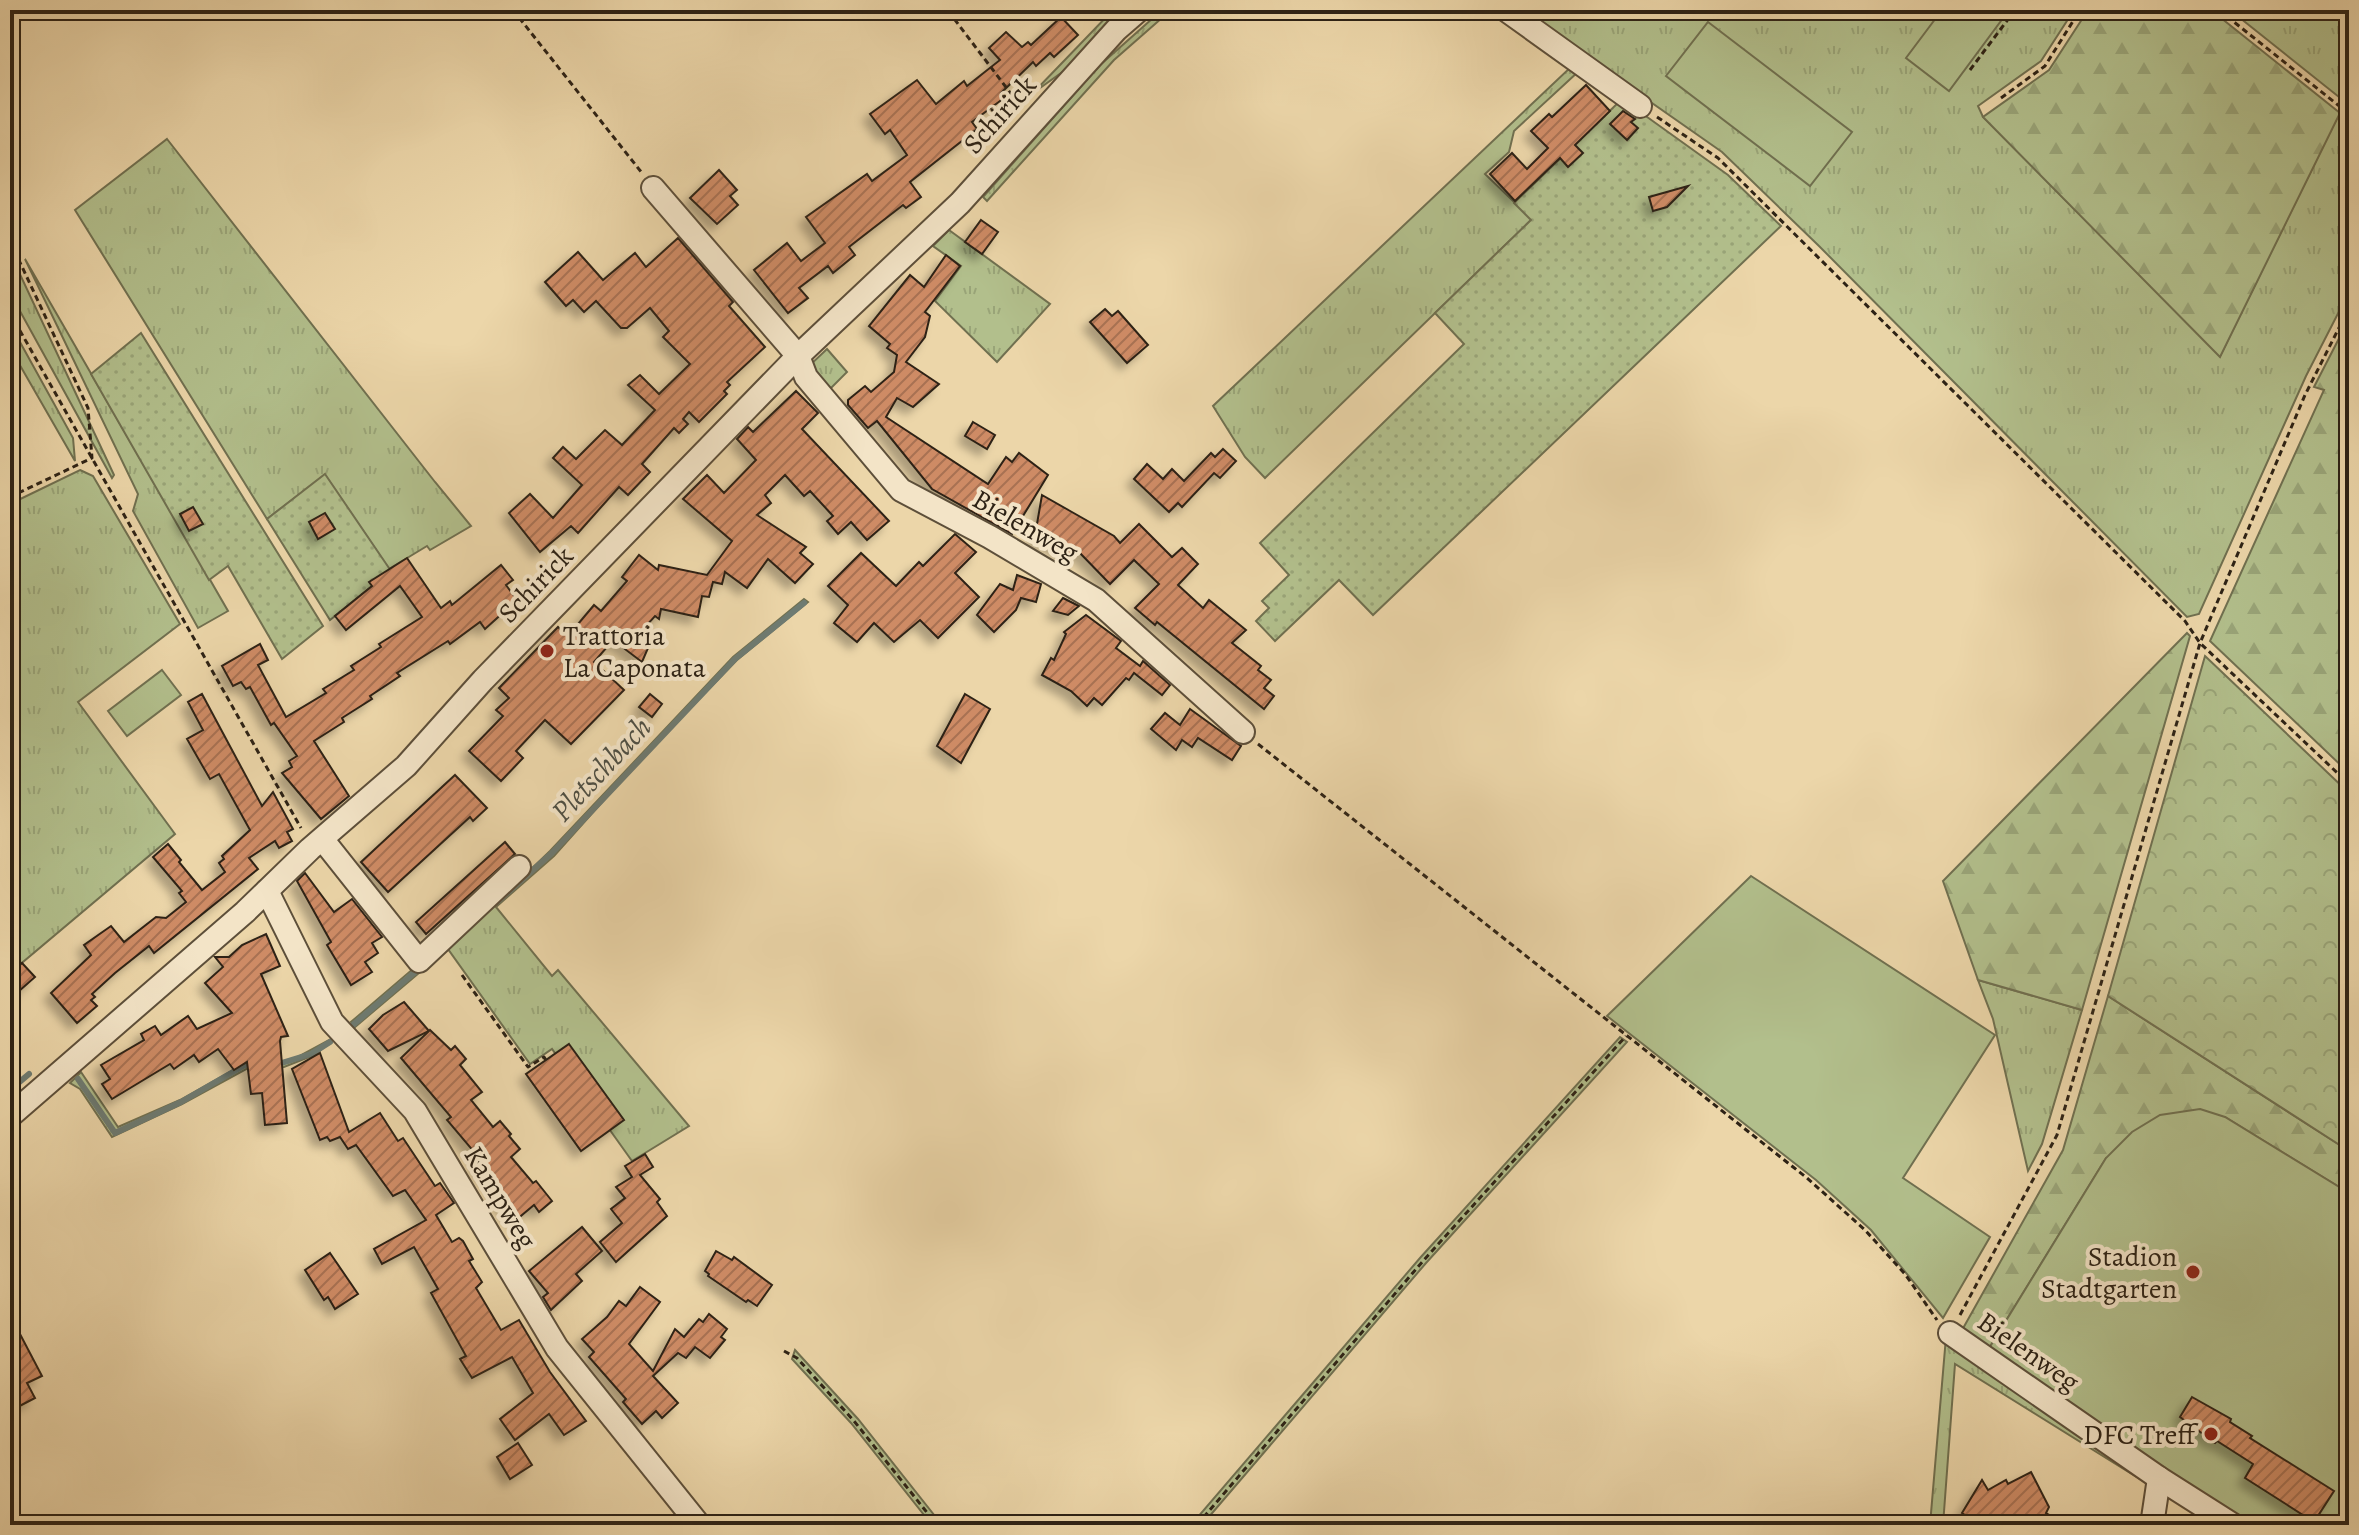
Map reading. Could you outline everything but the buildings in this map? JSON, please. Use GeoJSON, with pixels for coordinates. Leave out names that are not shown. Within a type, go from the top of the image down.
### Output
{"type":"FeatureCollection","features":[{"type":"Feature","properties":{"kind":"street","name":"Schirick"},"geometry":{"type":"LineString","coordinates":[[10,1116],[406,766],[483,680],[798,356],[960,203],[1116,30],[1139,10]]}},
{"type":"Feature","properties":{"kind":"street"},"geometry":{"type":"LineString","coordinates":[[1506,10],[1640,106]]}},
{"type":"Feature","properties":{"kind":"street"},"geometry":{"type":"LineString","coordinates":[[653,188],[798,356]]}},
{"type":"Feature","properties":{"kind":"street","name":"Bielenweg"},"geometry":{"type":"LineString","coordinates":[[798,356],[806,377],[901,490],[990,537],[1096,600],[1243,732]]}},
{"type":"Feature","properties":{"kind":"street"},"geometry":{"type":"LineString","coordinates":[[317,844],[419,961],[519,867]]}},
{"type":"Feature","properties":{"kind":"street","name":"Kampweg"},"geometry":{"type":"LineString","coordinates":[[267,891],[332,1022],[415,1111],[557,1348],[699,1525]]}},
{"type":"Feature","properties":{"kind":"street","name":"Bielenweg"},"geometry":{"type":"LineString","coordinates":[[1950,1333],[2159,1478],[2233,1525]]}},
{"type":"Feature","properties":{"kind":"street"},"geometry":{"type":"LineString","coordinates":[[2152,1525],[2159,1478]]}},
{"type":"Feature","properties":{"kind":"path"},"geometry":{"type":"LineString","coordinates":[[513,10],[653,188]]}},
{"type":"Feature","properties":{"kind":"path"},"geometry":{"type":"LineString","coordinates":[[951,10],[952,16],[1032,122]]}},
{"type":"Feature","properties":{"kind":"path"},"geometry":{"type":"LineString","coordinates":[[1970,70],[2015,10]]}},
{"type":"Feature","properties":{"kind":"path"},"geometry":{"type":"LineString","coordinates":[[2001,98],[2045,66],[2080,10]]}},
{"type":"Feature","properties":{"kind":"path"},"geometry":{"type":"LineString","coordinates":[[2219,10],[2343,109],[2349,119]]}},
{"type":"Feature","properties":{"kind":"path"},"geometry":{"type":"LineString","coordinates":[[1640,106],[1718,158],[2185,621],[2200,643],[2349,784]]}},
{"type":"Feature","properties":{"kind":"path"},"geometry":{"type":"LineString","coordinates":[[10,241],[88,408],[92,458]]}},
{"type":"Feature","properties":{"kind":"path"},"geometry":{"type":"LineString","coordinates":[[1243,732],[1807,1178],[1865,1230],[1905,1274],[1942,1327],[1950,1333],[2057,1135],[2200,643],[2305,395],[2349,308]]}},
{"type":"Feature","properties":{"kind":"path"},"geometry":{"type":"LineString","coordinates":[[10,313],[317,844]]}},
{"type":"Feature","properties":{"kind":"path"},"geometry":{"type":"LineString","coordinates":[[10,497],[92,458]]}},
{"type":"Feature","properties":{"kind":"path"},"geometry":{"type":"LineString","coordinates":[[462,975],[528,1067],[544,1057],[547,1062]]}},
{"type":"Feature","properties":{"kind":"path"},"geometry":{"type":"LineString","coordinates":[[1197,1525],[1423,1261],[1626,1036]]}},
{"type":"Feature","properties":{"kind":"path"},"geometry":{"type":"LineString","coordinates":[[784,1351],[797,1358],[854,1421],[937,1525]]}},
{"type":"Feature","properties":{"kind":"green space"},"geometry":{"type":"Polygon","coordinates":[[[1113,10],[1128,10],[1068,68],[1033,93],[1113,10]]]}},
{"type":"Feature","properties":{"kind":"green space"},"geometry":{"type":"Polygon","coordinates":[[[1162,10],[1171,10],[1114,60],[987,201],[983,197],[1099,66],[1162,10]]]}},
{"type":"Feature","properties":{"kind":"green space"},"geometry":{"type":"Polygon","coordinates":[[[1519,10],[2074,10],[2041,61],[1978,106],[1983,117],[2220,356],[2337,118],[2349,121],[2349,292],[2306,376],[2199,614],[2187,617],[1722,152],[1519,10]]]}},
{"type":"Feature","properties":{"kind":"green space"},"geometry":{"type":"Polygon","coordinates":[[[1942,10],[2009,10],[1949,91],[1906,58],[1942,10]]]}},
{"type":"Feature","properties":{"kind":"green space"},"geometry":{"type":"Polygon","coordinates":[[[2088,10],[2211,10],[2340,113],[2220,357],[1983,117],[2049,70],[2088,10]]]}},
{"type":"Feature","properties":{"kind":"green space"},"geometry":{"type":"Polygon","coordinates":[[[2230,10],[2349,10],[2349,105],[2230,10]]]}},
{"type":"Feature","properties":{"kind":"green space"},"geometry":{"type":"Polygon","coordinates":[[[1708,22],[1852,132],[1810,186],[1666,76],[1708,22]]]}},
{"type":"Feature","properties":{"kind":"green space"},"geometry":{"type":"Polygon","coordinates":[[[1573,65],[1580,70],[1514,131],[1509,152],[1485,174],[1532,219],[1265,478],[1245,457],[1213,406],[1573,65]]]}},
{"type":"Feature","properties":{"kind":"green space"},"geometry":{"type":"Polygon","coordinates":[[[1622,99],[1728,175],[1781,226],[1373,615],[1339,580],[1275,641],[1256,621],[1269,608],[1262,601],[1289,575],[1260,543],[1464,344],[1435,313],[1531,220],[1514,203],[1622,99]]]}},
{"type":"Feature","properties":{"kind":"green space"},"geometry":{"type":"Polygon","coordinates":[[[167,139],[471,526],[430,550],[427,546],[389,569],[325,475],[267,519],[75,210],[167,139]]]}},
{"type":"Feature","properties":{"kind":"green space"},"geometry":{"type":"Polygon","coordinates":[[[949,230],[1050,304],[997,362],[935,301],[961,266],[933,246],[949,230]]]}},
{"type":"Feature","properties":{"kind":"green space"},"geometry":{"type":"Polygon","coordinates":[[[10,253],[114,475],[112,478],[10,293],[10,253]]]}},
{"type":"Feature","properties":{"kind":"green space"},"geometry":{"type":"Polygon","coordinates":[[[25,259],[228,611],[198,628],[133,511],[138,494],[25,259]]]}},
{"type":"Feature","properties":{"kind":"green space"},"geometry":{"type":"Polygon","coordinates":[[[2349,319],[2349,773],[2210,641],[2324,390],[2314,387],[2349,319]]]}},
{"type":"Feature","properties":{"kind":"green space"},"geometry":{"type":"Polygon","coordinates":[[[10,324],[73,438],[75,461],[10,348],[10,324]]]}},
{"type":"Feature","properties":{"kind":"green space"},"geometry":{"type":"Polygon","coordinates":[[[141,333],[323,626],[282,659],[228,566],[209,580],[91,374],[141,333]]]}},
{"type":"Feature","properties":{"kind":"green space"},"geometry":{"type":"Polygon","coordinates":[[[827,349],[847,372],[828,391],[809,366],[827,349]]]}},
{"type":"Feature","properties":{"kind":"green space"},"geometry":{"type":"Polygon","coordinates":[[[80,470],[93,476],[180,624],[78,702],[175,834],[11,972],[10,504],[80,470]]]}},
{"type":"Feature","properties":{"kind":"green space"},"geometry":{"type":"Polygon","coordinates":[[[325,474],[391,571],[330,620],[267,519],[325,474]]]}},
{"type":"Feature","properties":{"kind":"green space"},"geometry":{"type":"Polygon","coordinates":[[[804,599],[808,602],[737,660],[637,763],[554,856],[496,907],[552,976],[558,970],[689,1126],[632,1161],[552,1049],[530,1064],[448,949],[550,851],[733,657],[804,599]]]}},
{"type":"Feature","properties":{"kind":"green space"},"geometry":{"type":"Polygon","coordinates":[[[2187,633],[2190,636],[2082,1010],[1978,980],[1943,881],[2187,633]]]}},
{"type":"Feature","properties":{"kind":"green space"},"geometry":{"type":"Polygon","coordinates":[[[2205,656],[2349,793],[2349,1151],[2108,996],[2205,656]]]}},
{"type":"Feature","properties":{"kind":"green space"},"geometry":{"type":"Polygon","coordinates":[[[162,670],[181,695],[127,736],[108,711],[162,670]]]}},
{"type":"Feature","properties":{"kind":"green space"},"geometry":{"type":"Polygon","coordinates":[[[1751,876],[1995,1035],[1903,1178],[1990,1237],[1943,1318],[1871,1230],[1816,1180],[1607,1016],[1751,876]]]}},
{"type":"Feature","properties":{"kind":"green space"},"geometry":{"type":"Polygon","coordinates":[[[414,968],[419,973],[355,1027],[351,1022],[414,968]]]}},
{"type":"Feature","properties":{"kind":"green space"},"geometry":{"type":"Polygon","coordinates":[[[1978,980],[2082,1010],[2042,1144],[2028,1171],[1993,1019],[1978,980]]]}},
{"type":"Feature","properties":{"kind":"green space"},"geometry":{"type":"Polygon","coordinates":[[[2108,996],[2349,1151],[2349,1193],[2225,1117],[2106,1158],[1988,1350],[1961,1332],[2063,1150],[2108,996]]]}},
{"type":"Feature","properties":{"kind":"green space"},"geometry":{"type":"Polygon","coordinates":[[[1620,1037],[1627,1042],[1426,1263],[1202,1525],[1191,1525],[1420,1258],[1620,1037]]]}},
{"type":"Feature","properties":{"kind":"green space"},"geometry":{"type":"Polygon","coordinates":[[[331,1039],[333,1041],[314,1055],[284,1067],[248,1068],[112,1137],[80,1089],[70,1083],[81,1072],[118,1127],[180,1100],[246,1063],[281,1062],[296,1058],[331,1039]]]}},
{"type":"Feature","properties":{"kind":"green space","name":"Stadion Stadtgarten"},"geometry":{"type":"Polygon","coordinates":[[[2200,1109],[2225,1117],[2349,1193],[2349,1513],[2341,1525],[2247,1525],[2151,1464],[1988,1350],[2106,1158],[2132,1132],[2160,1115],[2200,1109]]]}},
{"type":"Feature","properties":{"kind":"green space"},"geometry":{"type":"Polygon","coordinates":[[[1946,1337],[2140,1472],[2143,1481],[1955,1364],[1943,1525],[1930,1525],[1946,1337]]]}},
{"type":"Feature","properties":{"kind":"green space"},"geometry":{"type":"Polygon","coordinates":[[[795,1350],[858,1419],[942,1525],[932,1525],[851,1423],[792,1359],[795,1350]]]}},
{"type":"Feature","properties":{"kind":"waterway","name":"Pletschbach"},"geometry":{"type":"LineString","coordinates":[[498,901],[552,853],[735,659],[804,603]]}},
{"type":"Feature","properties":{"kind":"waterway","name":"Pletschbach"},"geometry":{"type":"LineString","coordinates":[[354,1024],[415,972]]}},
{"type":"Feature","properties":{"kind":"waterway","name":"Pletschbach"},"geometry":{"type":"LineString","coordinates":[[275,1065],[311,1054],[330,1042]]}},
{"type":"Feature","properties":{"kind":"waterway","name":"Pletschbach"},"geometry":{"type":"LineString","coordinates":[[78,1079],[115,1133],[181,1102],[245,1065],[252,1065]]}},
{"type":"Feature","properties":{"kind":"waterway","name":"Pletschbach"},"geometry":{"type":"LineString","coordinates":[[10,1090],[29,1074]]}},
{"type":"Feature","properties":{"kind":"place","name":"Trattoria La Caponata"},"geometry":{"type":"Point","coordinates":[547,651]}},
{"type":"Feature","properties":{"kind":"place","name":"Stadion Stadtgarten"},"geometry":{"type":"Point","coordinates":[2193,1272]}},
{"type":"Feature","properties":{"kind":"place","name":"DFC Treff"},"geometry":{"type":"Point","coordinates":[2211,1434]}}]}
